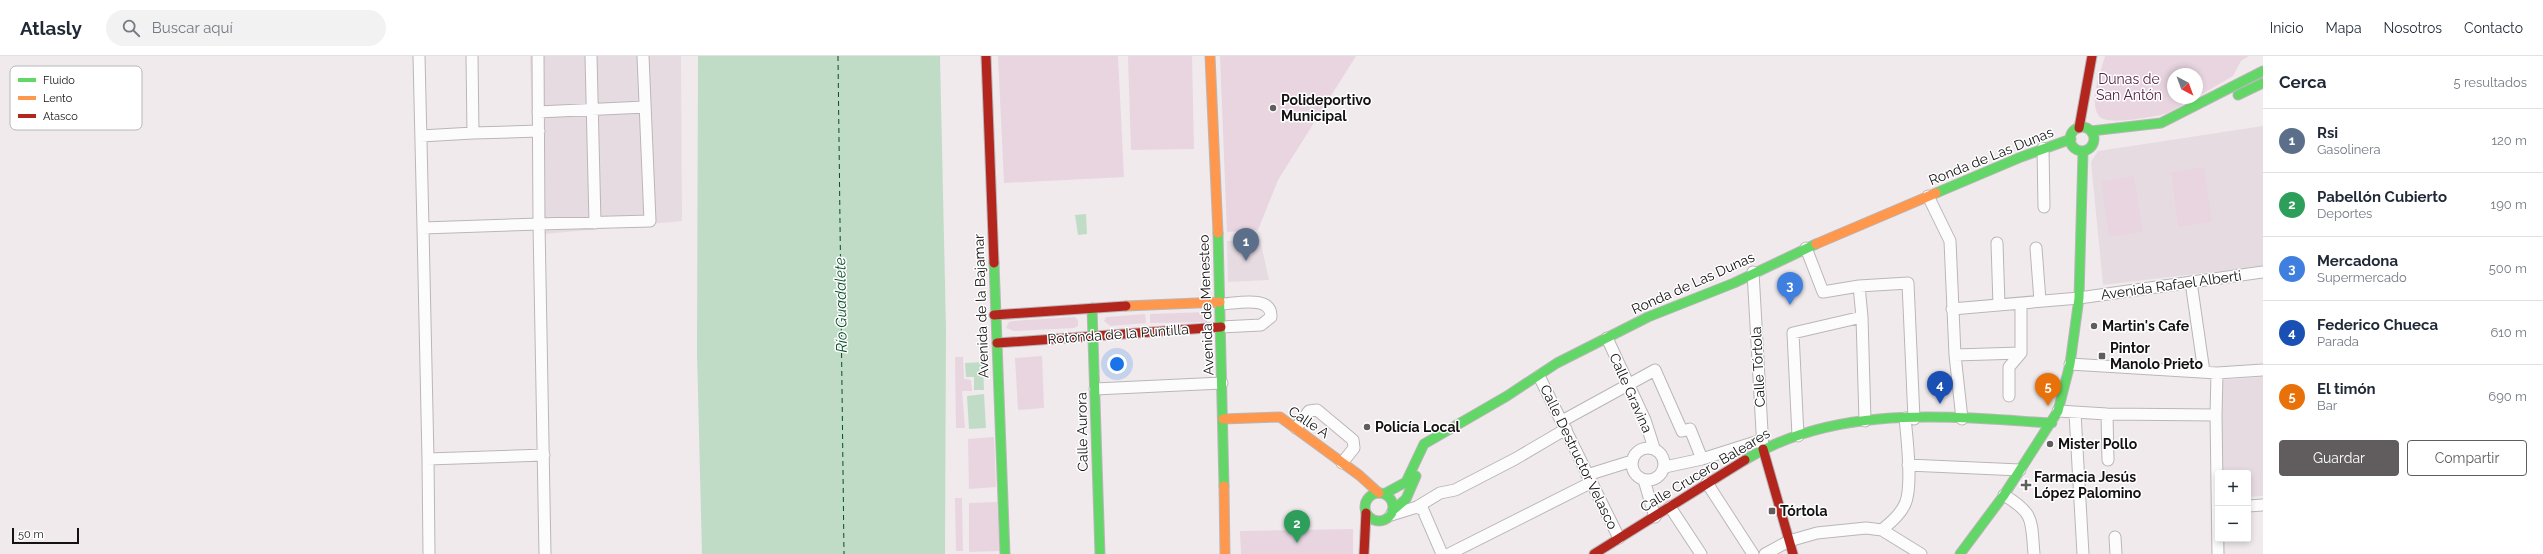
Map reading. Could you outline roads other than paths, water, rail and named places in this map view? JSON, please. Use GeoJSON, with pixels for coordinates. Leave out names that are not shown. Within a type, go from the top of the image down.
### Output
{"type":"FeatureCollection","features":[{"type":"Feature","properties":{"kind":"street"},"geometry":{"type":"LineString","coordinates":[[419,56],[429,554]]}},
{"type":"Feature","properties":{"kind":"street"},"geometry":{"type":"LineString","coordinates":[[472,56],[472,133]]}},
{"type":"Feature","properties":{"kind":"street"},"geometry":{"type":"LineString","coordinates":[[538,56],[539,224],[545,554]]}},
{"type":"Feature","properties":{"kind":"street"},"geometry":{"type":"LineString","coordinates":[[591,56],[594,223]]}},
{"type":"Feature","properties":{"kind":"street"},"geometry":{"type":"LineString","coordinates":[[423,228],[650,221],[643,56]]}},
{"type":"Feature","properties":{"kind":"street","name":"Avenida de la Bajamar"},"geometry":{"type":"LineString","coordinates":[[986,56],[994,315],[997,343],[1005,554]]}},
{"type":"Feature","properties":{"kind":"street","name":"Avenida de Menesteo"},"geometry":{"type":"LineString","coordinates":[[1210,56],[1221,327],[1225,554]]}},
{"type":"Feature","properties":{"kind":"street"},"geometry":{"type":"LineString","coordinates":[[2092,56],[2079,128],[2073,132],[2071,139],[2073,146],[2083,151],[2090,148],[2092,135]]}},
{"type":"Feature","properties":{"kind":"street"},"geometry":{"type":"LineString","coordinates":[[2092,135],[2161,123],[2263,71]]}},
{"type":"Feature","properties":{"kind":"street"},"geometry":{"type":"LineString","coordinates":[[2079,128],[2092,135],[2163,132],[2263,83]]}},
{"type":"Feature","properties":{"kind":"street"},"geometry":{"type":"LineString","coordinates":[[538,112],[645,107]]}},
{"type":"Feature","properties":{"kind":"street"},"geometry":{"type":"LineString","coordinates":[[421,136],[539,131]]}},
{"type":"Feature","properties":{"kind":"street","name":"Ronda de Las Dunas"},"geometry":{"type":"LineString","coordinates":[[1424,444],[1539,376],[1557,363],[1648,317],[1734,284],[1753,272],[1806,248],[2043,148],[2071,139]]}},
{"type":"Feature","properties":{"kind":"street"},"geometry":{"type":"LineString","coordinates":[[2043,148],[2044,207]]}},
{"type":"Feature","properties":{"kind":"street"},"geometry":{"type":"LineString","coordinates":[[1960,554],[2004,495],[2052,423],[2058,411],[2070,364],[2079,298],[2083,151]]}},
{"type":"Feature","properties":{"kind":"street"},"geometry":{"type":"LineString","coordinates":[[1928,196],[1950,241],[1955,355],[1962,419]]}},
{"type":"Feature","properties":{"kind":"street"},"geometry":{"type":"LineString","coordinates":[[1997,243],[2000,305]]}},
{"type":"Feature","properties":{"kind":"street"},"geometry":{"type":"LineString","coordinates":[[1806,248],[1823,292],[1859,286],[1908,283],[1910,418],[1905,503],[1896,518],[1882,530]]}},
{"type":"Feature","properties":{"kind":"street"},"geometry":{"type":"LineString","coordinates":[[2036,248],[2040,301]]}},
{"type":"Feature","properties":{"kind":"street","name":"Calle Tórtola"},"geometry":{"type":"LineString","coordinates":[[1753,272],[1763,456],[1794,554]]}},
{"type":"Feature","properties":{"kind":"street","name":"Avenida Rafael Alberti"},"geometry":{"type":"LineString","coordinates":[[1952,309],[2079,298],[2263,272]]}},
{"type":"Feature","properties":{"kind":"street"},"geometry":{"type":"LineString","coordinates":[[2191,282],[2204,372]]}},
{"type":"Feature","properties":{"kind":"street"},"geometry":{"type":"LineString","coordinates":[[1859,286],[1862,317],[1865,421]]}},
{"type":"Feature","properties":{"kind":"street","name":"Rotonda de la Puntilla"},"geometry":{"type":"LineString","coordinates":[[997,343],[1093,335],[1261,325],[1271,317],[1272,312],[1268,307],[1256,302],[1220,303]]}},
{"type":"Feature","properties":{"kind":"street"},"geometry":{"type":"LineString","coordinates":[[994,315],[1151,304],[1220,303]]}},
{"type":"Feature","properties":{"kind":"street"},"geometry":{"type":"LineString","coordinates":[[2009,396],[2009,367],[2021,353],[2021,304]]}},
{"type":"Feature","properties":{"kind":"street","name":"Calle Aurora"},"geometry":{"type":"LineString","coordinates":[[1092,308],[1100,554]]}},
{"type":"Feature","properties":{"kind":"street"},"geometry":{"type":"LineString","coordinates":[[1798,436],[1793,333],[1862,317]]}},
{"type":"Feature","properties":{"kind":"street","name":"Calle Gravina"},"geometry":{"type":"LineString","coordinates":[[1607,338],[1628,384],[1654,448]]}},
{"type":"Feature","properties":{"kind":"street"},"geometry":{"type":"LineString","coordinates":[[1955,355],[2021,353]]}},
{"type":"Feature","properties":{"kind":"street"},"geometry":{"type":"LineString","coordinates":[[2070,364],[2217,373],[2263,370]]}},
{"type":"Feature","properties":{"kind":"street"},"geometry":{"type":"LineString","coordinates":[[1365,543],[1377,521],[1391,514],[1417,507],[1440,493],[1454,490],[1520,456],[1564,425],[1628,384],[1655,370],[1682,431],[1690,429],[1702,459]]}},
{"type":"Feature","properties":{"kind":"street"},"geometry":{"type":"LineString","coordinates":[[2217,373],[2217,470]]}},
{"type":"Feature","properties":{"kind":"street","name":"Calle Destructor Velasco"},"geometry":{"type":"LineString","coordinates":[[1539,376],[1619,538]]}},
{"type":"Feature","properties":{"kind":"street"},"geometry":{"type":"LineString","coordinates":[[1095,389],[1222,383]]}},
{"type":"Feature","properties":{"kind":"street"},"geometry":{"type":"LineString","coordinates":[[1296,428],[1309,411],[1317,410],[1352,440],[1354,448],[1346,466]]}},
{"type":"Feature","properties":{"kind":"street"},"geometry":{"type":"LineString","coordinates":[[2058,411],[2107,414],[2216,415]]}},
{"type":"Feature","properties":{"kind":"street"},"geometry":{"type":"LineString","coordinates":[[2075,413],[2083,554]]}},
{"type":"Feature","properties":{"kind":"street"},"geometry":{"type":"LineString","coordinates":[[2107,414],[2108,460]]}},
{"type":"Feature","properties":{"kind":"street","name":"Calle A"},"geometry":{"type":"LineString","coordinates":[[1223,419],[1280,417],[1382,494]]}},
{"type":"Feature","properties":{"kind":"street","name":"Calle Crucero Baleares"},"geometry":{"type":"LineString","coordinates":[[1594,554],[1655,517],[1762,445],[1865,421],[1910,418],[2052,423]]}},
{"type":"Feature","properties":{"kind":"street"},"geometry":{"type":"LineString","coordinates":[[1364,554],[1366,502],[1371,495],[1382,494],[1406,482],[1424,444]]}},
{"type":"Feature","properties":{"kind":"street"},"geometry":{"type":"LineString","coordinates":[[1391,514],[1406,499],[1418,472],[1424,444]]}},
{"type":"Feature","properties":{"kind":"street"},"geometry":{"type":"LineString","coordinates":[[1665,467],[1762,445]]}},
{"type":"Feature","properties":{"kind":"street"},"geometry":{"type":"LineString","coordinates":[[1649,446],[1654,448],[1666,463],[1664,471],[1648,481],[1640,479],[1631,465],[1632,457],[1649,446]]}},
{"type":"Feature","properties":{"kind":"street"},"geometry":{"type":"LineString","coordinates":[[428,459],[544,455]]}},
{"type":"Feature","properties":{"kind":"street"},"geometry":{"type":"LineString","coordinates":[[1449,554],[1589,479],[1632,460]]}},
{"type":"Feature","properties":{"kind":"street"},"geometry":{"type":"LineString","coordinates":[[1908,465],[2020,470]]}},
{"type":"Feature","properties":{"kind":"street","name":"Calle A"},"geometry":{"type":"LineString","coordinates":[[1346,466],[1366,502]]}},
{"type":"Feature","properties":{"kind":"street"},"geometry":{"type":"LineString","coordinates":[[1644,480],[1655,517]]}},
{"type":"Feature","properties":{"kind":"street"},"geometry":{"type":"LineString","coordinates":[[1707,483],[1753,554]]}},
{"type":"Feature","properties":{"kind":"street"},"geometry":{"type":"LineString","coordinates":[[1382,494],[1392,503],[1391,514]]}},
{"type":"Feature","properties":{"kind":"street"},"geometry":{"type":"LineString","coordinates":[[2004,495],[2022,506],[2031,517],[2034,554]]}},
{"type":"Feature","properties":{"kind":"street"},"geometry":{"type":"LineString","coordinates":[[2251,506],[2263,505]]}},
{"type":"Feature","properties":{"kind":"street"},"geometry":{"type":"LineString","coordinates":[[1417,507],[1423,510],[1442,554]]}},
{"type":"Feature","properties":{"kind":"street"},"geometry":{"type":"LineString","coordinates":[[1670,507],[1701,554]]}},
{"type":"Feature","properties":{"kind":"street"},"geometry":{"type":"LineString","coordinates":[[1366,514],[1377,521]]}},
{"type":"Feature","properties":{"kind":"street"},"geometry":{"type":"LineString","coordinates":[[1765,554],[1789,541],[1817,533],[1866,528],[1882,530],[1921,554]]}},
{"type":"Feature","properties":{"kind":"street"},"geometry":{"type":"LineString","coordinates":[[2115,537],[2116,554]]}},
{"type":"Feature","properties":{"kind":"street"},"geometry":{"type":"LineString","coordinates":[[2218,542],[2218,554]]}},
{"type":"Feature","properties":{"kind":"water","name":"Río Guadalete"},"geometry":{"type":"Polygon","coordinates":[[[698,56],[940,56],[946,329],[945,554],[702,554],[697,353],[698,56]]]}},
{"type":"Feature","properties":{"kind":"water"},"geometry":{"type":"Polygon","coordinates":[[[1086,214],[1087,234],[1078,235],[1075,215],[1086,214]]]}},
{"type":"Feature","properties":{"kind":"water"},"geometry":{"type":"Polygon","coordinates":[[[983,362],[984,390],[974,390],[974,377],[966,377],[965,363],[983,362]]]}},
{"type":"Feature","properties":{"kind":"water"},"geometry":{"type":"Polygon","coordinates":[[[984,394],[986,428],[969,429],[967,396],[984,394]]]}},
{"type":"Feature","properties":{"kind":"place","name":"Polideportivo Municipal"},"geometry":{"type":"Point","coordinates":[1273,108]}},
{"type":"Feature","properties":{"kind":"place","name":"Rsi"},"geometry":{"type":"Point","coordinates":[1246,261]}},
{"type":"Feature","properties":{"kind":"place","name":"Mercadona"},"geometry":{"type":"Point","coordinates":[1790,305]}},
{"type":"Feature","properties":{"kind":"place","name":"Martin's Cafe"},"geometry":{"type":"Point","coordinates":[2094,326]}},
{"type":"Feature","properties":{"kind":"place","name":"Pintor Manolo Prieto"},"geometry":{"type":"Point","coordinates":[2102,356]}},
{"type":"Feature","properties":{"kind":"place","name":"Federico Chueca"},"geometry":{"type":"Point","coordinates":[1940,404]}},
{"type":"Feature","properties":{"kind":"place","name":"El timón"},"geometry":{"type":"Point","coordinates":[2048,406]}},
{"type":"Feature","properties":{"kind":"place","name":"Policía Local"},"geometry":{"type":"Point","coordinates":[1367,427]}},
{"type":"Feature","properties":{"kind":"place","name":"Mister Pollo"},"geometry":{"type":"Point","coordinates":[2050,444]}},
{"type":"Feature","properties":{"kind":"place","name":"Farmacia Jesús López Palomino"},"geometry":{"type":"Point","coordinates":[2026,485]}},
{"type":"Feature","properties":{"kind":"place","name":"Tórtola"},"geometry":{"type":"Point","coordinates":[1772,511]}},
{"type":"Feature","properties":{"kind":"place","name":"Pabellón Cubierto"},"geometry":{"type":"Point","coordinates":[1297,543]}},
{"type":"Feature","properties":{"kind":"park label","name":"Dunas de San Antón"},"geometry":{"type":"Point","coordinates":[2129,88]}}]}
